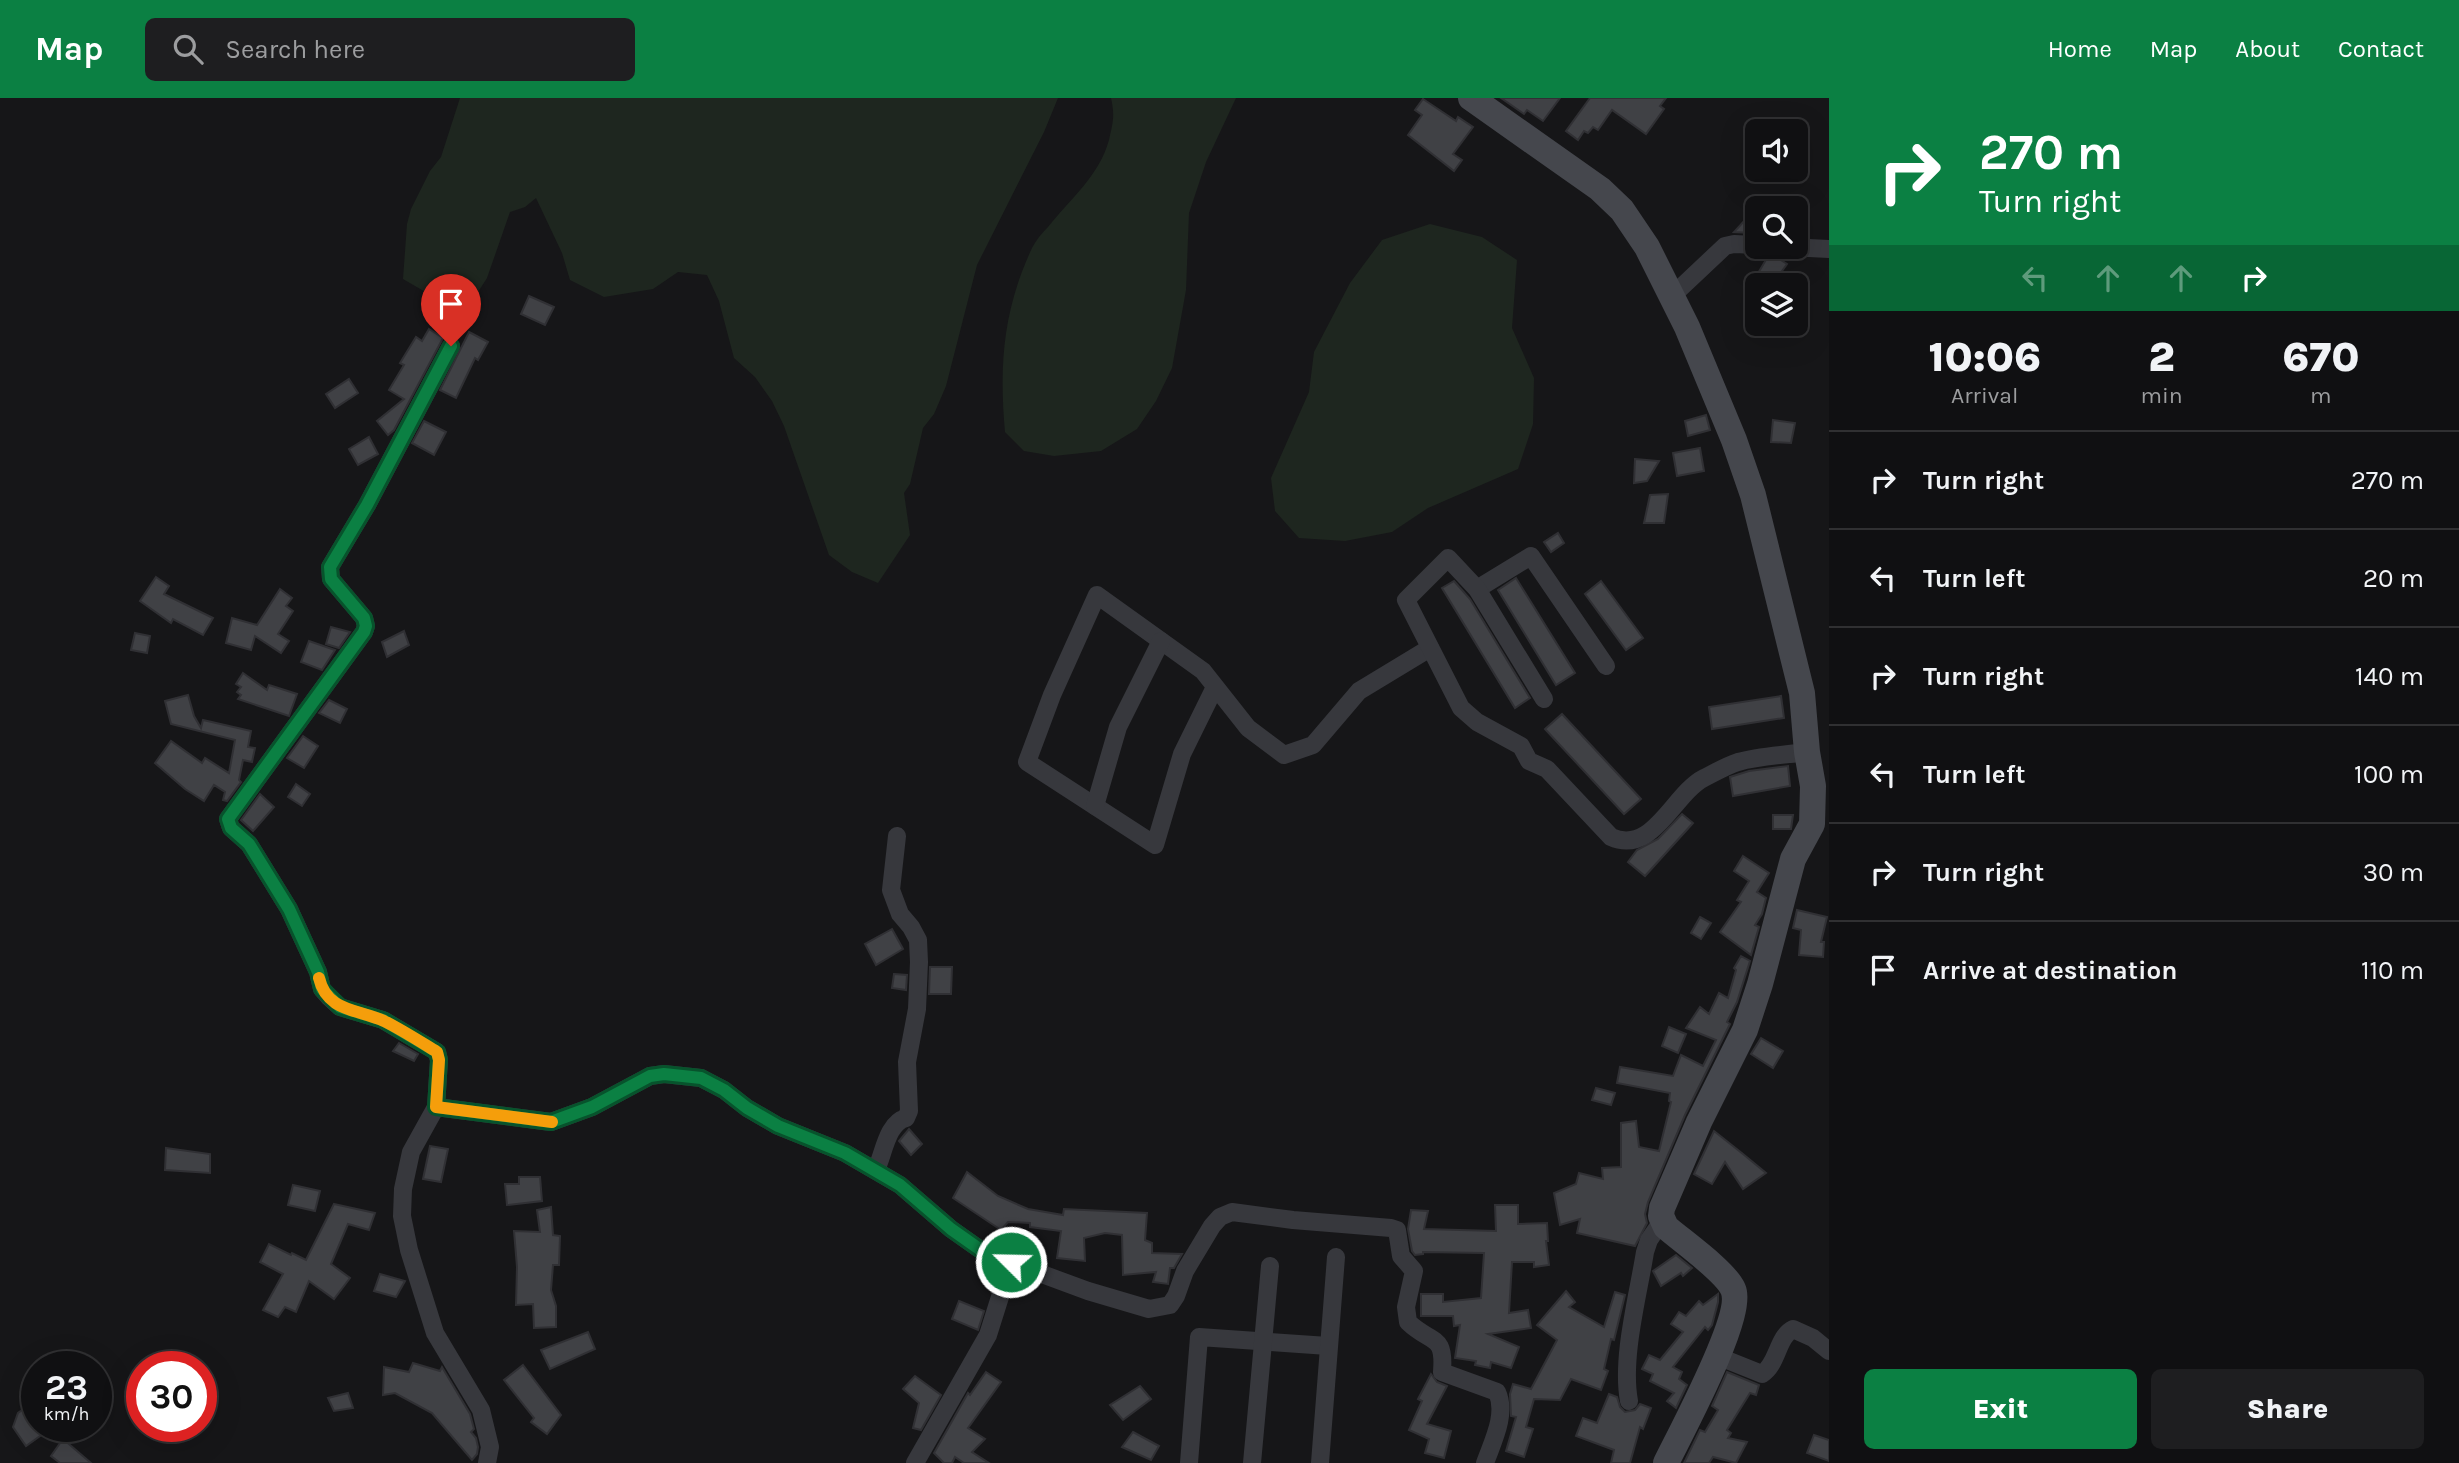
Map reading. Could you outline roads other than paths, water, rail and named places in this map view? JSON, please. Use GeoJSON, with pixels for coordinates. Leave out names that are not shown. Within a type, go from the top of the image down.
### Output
{"type":"FeatureCollection","features":[{"type":"Feature","properties":{"kind":"street"},"geometry":{"type":"LineString","coordinates":[[1471,98],[1575,170],[1622,210],[1647,247],[1672,296],[1721,408],[1753,495],[1802,693],[1813,786],[1812,824],[1793,859],[1745,1030],[1699,1122],[1662,1208],[1662,1221],[1666,1227],[1728,1281],[1736,1298],[1717,1356],[1666,1463]]}},
{"type":"Feature","properties":{"kind":"street"},"geometry":{"type":"LineString","coordinates":[[1672,296],[1725,246],[1745,245]]}},
{"type":"Feature","properties":{"kind":"street"},"geometry":{"type":"LineString","coordinates":[[1808,248],[1829,249]]}},
{"type":"Feature","properties":{"kind":"street"},"geometry":{"type":"LineString","coordinates":[[451,346],[367,505],[330,567],[331,579],[364,618],[364,632],[228,819],[231,828],[249,844],[289,909],[318,972],[322,989],[340,1007],[383,1020],[437,1052],[439,1060],[436,1107],[411,1152],[403,1189],[402,1216],[409,1250],[435,1333],[481,1410],[490,1447],[488,1463]]}},
{"type":"Feature","properties":{"kind":"street"},"geometry":{"type":"LineString","coordinates":[[1477,589],[1531,556],[1606,666]]}},
{"type":"Feature","properties":{"kind":"street"},"geometry":{"type":"LineString","coordinates":[[1544,699],[1477,589],[1448,558],[1406,600],[1461,708],[1477,722],[1521,746],[1529,761],[1547,769],[1604,831],[1621,842],[1642,837],[1653,829],[1692,786],[1708,776],[1737,762],[1807,752]]}},
{"type":"Feature","properties":{"kind":"street"},"geometry":{"type":"LineString","coordinates":[[1215,687],[1182,754],[1155,845],[1027,762],[1052,695],[1097,595],[1203,671],[1248,728],[1284,755],[1313,745],[1359,691],[1430,648]]}},
{"type":"Feature","properties":{"kind":"street"},"geometry":{"type":"LineString","coordinates":[[1095,806],[1118,727],[1161,641]]}},
{"type":"Feature","properties":{"kind":"street"},"geometry":{"type":"LineString","coordinates":[[876,1171],[890,1130],[901,1119],[906,1118],[909,1111],[907,1062],[919,982],[918,940],[900,914],[891,890],[897,836]]}},
{"type":"Feature","properties":{"kind":"street"},"geometry":{"type":"LineString","coordinates":[[436,1107],[551,1122],[592,1107],[650,1076],[664,1074],[701,1078],[778,1126],[845,1153],[900,1185],[951,1229],[985,1253],[1149,1310],[1170,1305],[1185,1272],[1212,1226],[1220,1217],[1232,1212],[1397,1230],[1401,1256],[1414,1271],[1406,1307],[1408,1322],[1439,1343],[1443,1355],[1442,1371],[1497,1392],[1501,1399],[1497,1429],[1485,1463]]}},
{"type":"Feature","properties":{"kind":"street"},"geometry":{"type":"LineString","coordinates":[[1629,1401],[1626,1387],[1628,1360],[1645,1252],[1649,1240],[1662,1221]]}},
{"type":"Feature","properties":{"kind":"street"},"geometry":{"type":"LineString","coordinates":[[1320,1463],[1336,1257]]}},
{"type":"Feature","properties":{"kind":"street"},"geometry":{"type":"LineString","coordinates":[[915,1463],[988,1335],[1011,1262]]}},
{"type":"Feature","properties":{"kind":"street"},"geometry":{"type":"LineString","coordinates":[[1252,1463],[1270,1266]]}},
{"type":"Feature","properties":{"kind":"street"},"geometry":{"type":"LineString","coordinates":[[1717,1356],[1762,1374],[1768,1370],[1787,1333],[1793,1329],[1813,1338],[1829,1351]]}},
{"type":"Feature","properties":{"kind":"street"},"geometry":{"type":"LineString","coordinates":[[1189,1463],[1199,1337],[1328,1346]]}}]}
